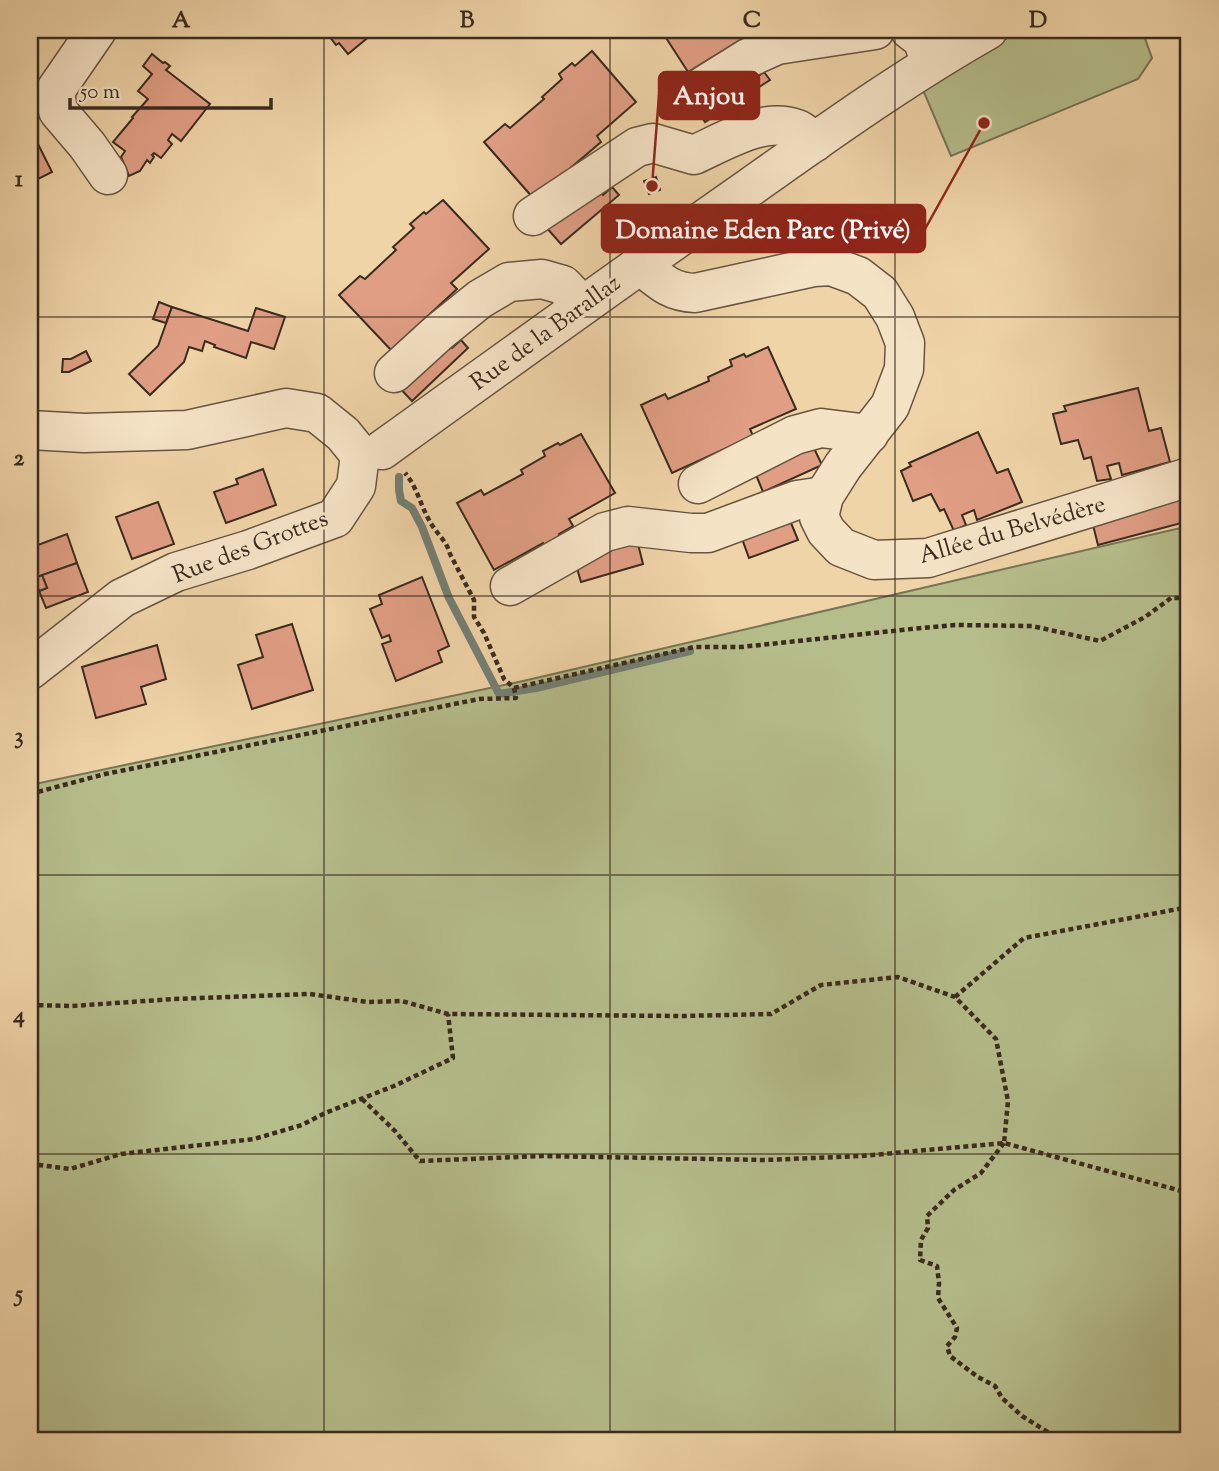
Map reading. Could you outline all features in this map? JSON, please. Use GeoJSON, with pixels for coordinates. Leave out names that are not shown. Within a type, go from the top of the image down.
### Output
{"type":"FeatureCollection","features":[{"type":"Feature","properties":{"kind":"street"},"geometry":{"type":"LineString","coordinates":[[97,30],[55,91],[58,111],[108,175]]}},
{"type":"Feature","properties":{"kind":"street"},"geometry":{"type":"LineString","coordinates":[[700,88],[748,58],[777,45],[875,30]]}},
{"type":"Feature","properties":{"kind":"street"},"geometry":{"type":"LineString","coordinates":[[910,30],[922,39],[931,63]]}},
{"type":"Feature","properties":{"kind":"street","name":"Rue de la Barallaz"},"geometry":{"type":"LineString","coordinates":[[391,460],[582,305],[931,63],[988,30]]}},
{"type":"Feature","properties":{"kind":"street"},"geometry":{"type":"LineString","coordinates":[[533,216],[636,147],[653,143],[694,155],[738,135],[772,124],[798,129],[815,142]]}},
{"type":"Feature","properties":{"kind":"street"},"geometry":{"type":"LineString","coordinates":[[510,586],[605,532],[628,526],[708,533],[797,500],[824,496],[890,406],[904,369],[905,343],[895,317],[880,293],[858,276],[831,266],[814,267],[695,293],[681,293],[668,288],[639,264]]}},
{"type":"Feature","properties":{"kind":"street"},"geometry":{"type":"LineString","coordinates":[[394,373],[480,299],[509,282],[542,279],[563,285],[582,305]]}},
{"type":"Feature","properties":{"kind":"street","name":"Rue des Grottes"},"geometry":{"type":"LineString","coordinates":[[30,430],[85,433],[187,430],[286,408],[317,413],[343,434],[360,455],[356,486],[335,518],[248,550],[176,572],[122,598],[30,670]]}},
{"type":"Feature","properties":{"kind":"street"},"geometry":{"type":"LineString","coordinates":[[698,484],[795,435],[821,428],[869,434]]}},
{"type":"Feature","properties":{"kind":"street","name":"Allée du Belvédère"},"geometry":{"type":"LineString","coordinates":[[824,496],[819,517],[826,531],[841,547],[874,560],[928,558],[1189,477]]}},
{"type":"Feature","properties":{"kind":"path"},"geometry":{"type":"LineString","coordinates":[[30,794],[105,774],[479,699],[516,698],[514,688],[504,679],[474,617],[474,600],[448,548],[428,519],[413,483],[391,460]]}},
{"type":"Feature","properties":{"kind":"path"},"geometry":{"type":"LineString","coordinates":[[514,688],[694,647],[741,647],[955,625],[1032,626],[1100,641],[1145,617],[1171,598],[1189,598]]}},
{"type":"Feature","properties":{"kind":"path"},"geometry":{"type":"LineString","coordinates":[[955,997],[1024,938],[1189,907]]}},
{"type":"Feature","properties":{"kind":"path"},"geometry":{"type":"LineString","coordinates":[[30,1005],[72,1006],[310,994],[368,1002],[402,1001],[448,1014],[771,1014],[821,985],[892,977],[955,997],[996,1039],[1008,1101],[1004,1143],[981,1173],[954,1190],[927,1216],[928,1228],[921,1240],[920,1260],[937,1266],[938,1298],[957,1328],[955,1337],[947,1346],[950,1356],[995,1387],[1002,1398],[1022,1416],[1054,1436],[1089,1441]]}},
{"type":"Feature","properties":{"kind":"path"},"geometry":{"type":"LineString","coordinates":[[30,1167],[40,1164],[70,1169],[121,1154],[254,1139],[302,1125],[453,1058],[448,1014]]}},
{"type":"Feature","properties":{"kind":"path"},"geometry":{"type":"LineString","coordinates":[[362,1099],[420,1160],[542,1156],[765,1160],[861,1156],[1004,1143],[1189,1193]]}},
{"type":"Feature","properties":{"kind":"green space"},"geometry":{"type":"Polygon","coordinates":[[[1023,30],[1142,30],[1152,58],[1138,79],[951,156],[923,90],[1023,30]]]}},
{"type":"Feature","properties":{"kind":"green space"},"geometry":{"type":"Polygon","coordinates":[[[1189,526],[1189,1441],[30,1441],[30,785],[523,681],[1189,526]]]}},
{"type":"Feature","properties":{"kind":"building"},"geometry":{"type":"Polygon","coordinates":[[[328,30],[377,30],[348,54],[339,43],[336,45],[328,30]]]}},
{"type":"Feature","properties":{"kind":"building"},"geometry":{"type":"Polygon","coordinates":[[[661,30],[757,30],[688,72],[661,30]]]}},
{"type":"Feature","properties":{"kind":"building"},"geometry":{"type":"Polygon","coordinates":[[[592,51],[636,102],[597,136],[601,142],[534,199],[484,142],[505,124],[510,128],[544,99],[542,97],[562,79],[559,74],[572,63],[575,66],[592,51]]]}},
{"type":"Feature","properties":{"kind":"building"},"geometry":{"type":"Polygon","coordinates":[[[152,54],[170,66],[166,70],[210,104],[181,141],[172,134],[168,140],[172,144],[161,158],[154,153],[150,163],[147,160],[140,171],[129,176],[121,157],[125,151],[113,142],[148,99],[138,91],[152,74],[143,66],[152,54]]]}},
{"type":"Feature","properties":{"kind":"building"},"geometry":{"type":"Polygon","coordinates":[[[747,67],[754,79],[764,72],[770,80],[705,122],[692,102],[747,67]]]}},
{"type":"Feature","properties":{"kind":"building"},"geometry":{"type":"Polygon","coordinates":[[[33,134],[52,172],[30,183],[30,135],[33,134]]]}},
{"type":"Feature","properties":{"kind":"building"},"geometry":{"type":"Polygon","coordinates":[[[656,177],[660,190],[649,194],[644,181],[656,177]]]}},
{"type":"Feature","properties":{"kind":"building"},"geometry":{"type":"Polygon","coordinates":[[[595,185],[603,195],[612,187],[619,195],[561,244],[546,227],[595,185]]]}},
{"type":"Feature","properties":{"kind":"building"},"geometry":{"type":"Polygon","coordinates":[[[443,200],[489,249],[451,283],[457,289],[391,350],[339,295],[360,276],[365,279],[396,250],[393,247],[414,228],[410,224],[443,200]]]}},
{"type":"Feature","properties":{"kind":"building"},"geometry":{"type":"Polygon","coordinates":[[[159,302],[172,307],[166,323],[153,319],[159,302]]]}},
{"type":"Feature","properties":{"kind":"building"},"geometry":{"type":"Polygon","coordinates":[[[172,307],[248,331],[256,308],[285,317],[274,349],[251,342],[246,358],[205,341],[202,351],[189,347],[184,362],[150,395],[129,374],[158,346],[172,307]]]}},
{"type":"Feature","properties":{"kind":"building"},"geometry":{"type":"Polygon","coordinates":[[[461,340],[468,348],[412,401],[396,384],[443,341],[452,348],[461,340]]]}},
{"type":"Feature","properties":{"kind":"building"},"geometry":{"type":"Polygon","coordinates":[[[768,347],[796,409],[750,429],[753,436],[672,473],[641,405],[665,394],[668,399],[709,381],[708,377],[732,366],[730,360],[744,354],[746,357],[768,347]]]}},
{"type":"Feature","properties":{"kind":"building"},"geometry":{"type":"Polygon","coordinates":[[[86,351],[91,361],[69,372],[62,372],[63,359],[71,359],[86,351]]]}},
{"type":"Feature","properties":{"kind":"building"},"geometry":{"type":"Polygon","coordinates":[[[1138,388],[1149,431],[1161,428],[1170,462],[1122,475],[1119,463],[1107,466],[1111,479],[1097,481],[1091,457],[1084,459],[1078,440],[1061,444],[1053,414],[1066,411],[1064,406],[1138,388]]]}},
{"type":"Feature","properties":{"kind":"building"},"geometry":{"type":"Polygon","coordinates":[[[978,432],[997,473],[1008,469],[1022,502],[977,520],[974,510],[962,515],[966,525],[954,531],[944,509],[940,511],[931,494],[913,501],[901,471],[911,466],[909,463],[978,432]]]}},
{"type":"Feature","properties":{"kind":"building"},"geometry":{"type":"Polygon","coordinates":[[[581,434],[615,493],[569,519],[573,526],[559,534],[563,541],[547,550],[543,543],[494,570],[457,503],[481,490],[484,495],[523,474],[521,470],[545,456],[543,451],[581,434]]]}},
{"type":"Feature","properties":{"kind":"building"},"geometry":{"type":"Polygon","coordinates":[[[812,444],[822,465],[763,492],[754,470],[812,444]]]}},
{"type":"Feature","properties":{"kind":"building"},"geometry":{"type":"Polygon","coordinates":[[[263,469],[276,505],[226,523],[214,492],[238,484],[236,479],[263,469]]]}},
{"type":"Feature","properties":{"kind":"building"},"geometry":{"type":"Polygon","coordinates":[[[1189,496],[1189,521],[1098,545],[1092,521],[1189,496]]]}},
{"type":"Feature","properties":{"kind":"building"},"geometry":{"type":"Polygon","coordinates":[[[158,502],[174,544],[132,559],[116,517],[158,502]]]}},
{"type":"Feature","properties":{"kind":"building"},"geometry":{"type":"Polygon","coordinates":[[[789,518],[798,540],[749,558],[741,536],[789,518]]]}},
{"type":"Feature","properties":{"kind":"building"},"geometry":{"type":"Polygon","coordinates":[[[67,534],[77,563],[35,578],[30,564],[30,548],[67,534]]]}},
{"type":"Feature","properties":{"kind":"building"},"geometry":{"type":"Polygon","coordinates":[[[637,540],[643,564],[581,582],[574,558],[637,540]]]}},
{"type":"Feature","properties":{"kind":"building"},"geometry":{"type":"Polygon","coordinates":[[[77,563],[88,592],[46,608],[39,591],[47,588],[42,575],[77,563]]]}},
{"type":"Feature","properties":{"kind":"building"},"geometry":{"type":"Polygon","coordinates":[[[42,575],[47,588],[39,591],[35,578],[42,575]]]}},
{"type":"Feature","properties":{"kind":"building"},"geometry":{"type":"Polygon","coordinates":[[[422,577],[449,646],[438,651],[442,662],[396,681],[382,644],[391,641],[389,635],[382,638],[370,609],[382,604],[379,595],[422,577]]]}},
{"type":"Feature","properties":{"kind":"building"},"geometry":{"type":"Polygon","coordinates":[[[292,624],[313,690],[252,709],[238,665],[263,657],[256,635],[292,624]]]}},
{"type":"Feature","properties":{"kind":"building"},"geometry":{"type":"Polygon","coordinates":[[[157,645],[166,679],[141,687],[146,704],[96,718],[82,667],[157,645]]]}},
{"type":"Feature","properties":{"kind":"waterway"},"geometry":{"type":"LineString","coordinates":[[399,477],[401,501],[412,508],[422,527],[449,598],[499,694],[536,688],[690,651]]}},
{"type":"Feature","properties":{"kind":"place","name":"Domaine Eden Parc (Privé)"},"geometry":{"type":"Point","coordinates":[984,123]}},
{"type":"Feature","properties":{"kind":"place","name":"Anjou"},"geometry":{"type":"Point","coordinates":[652,186]}}]}
